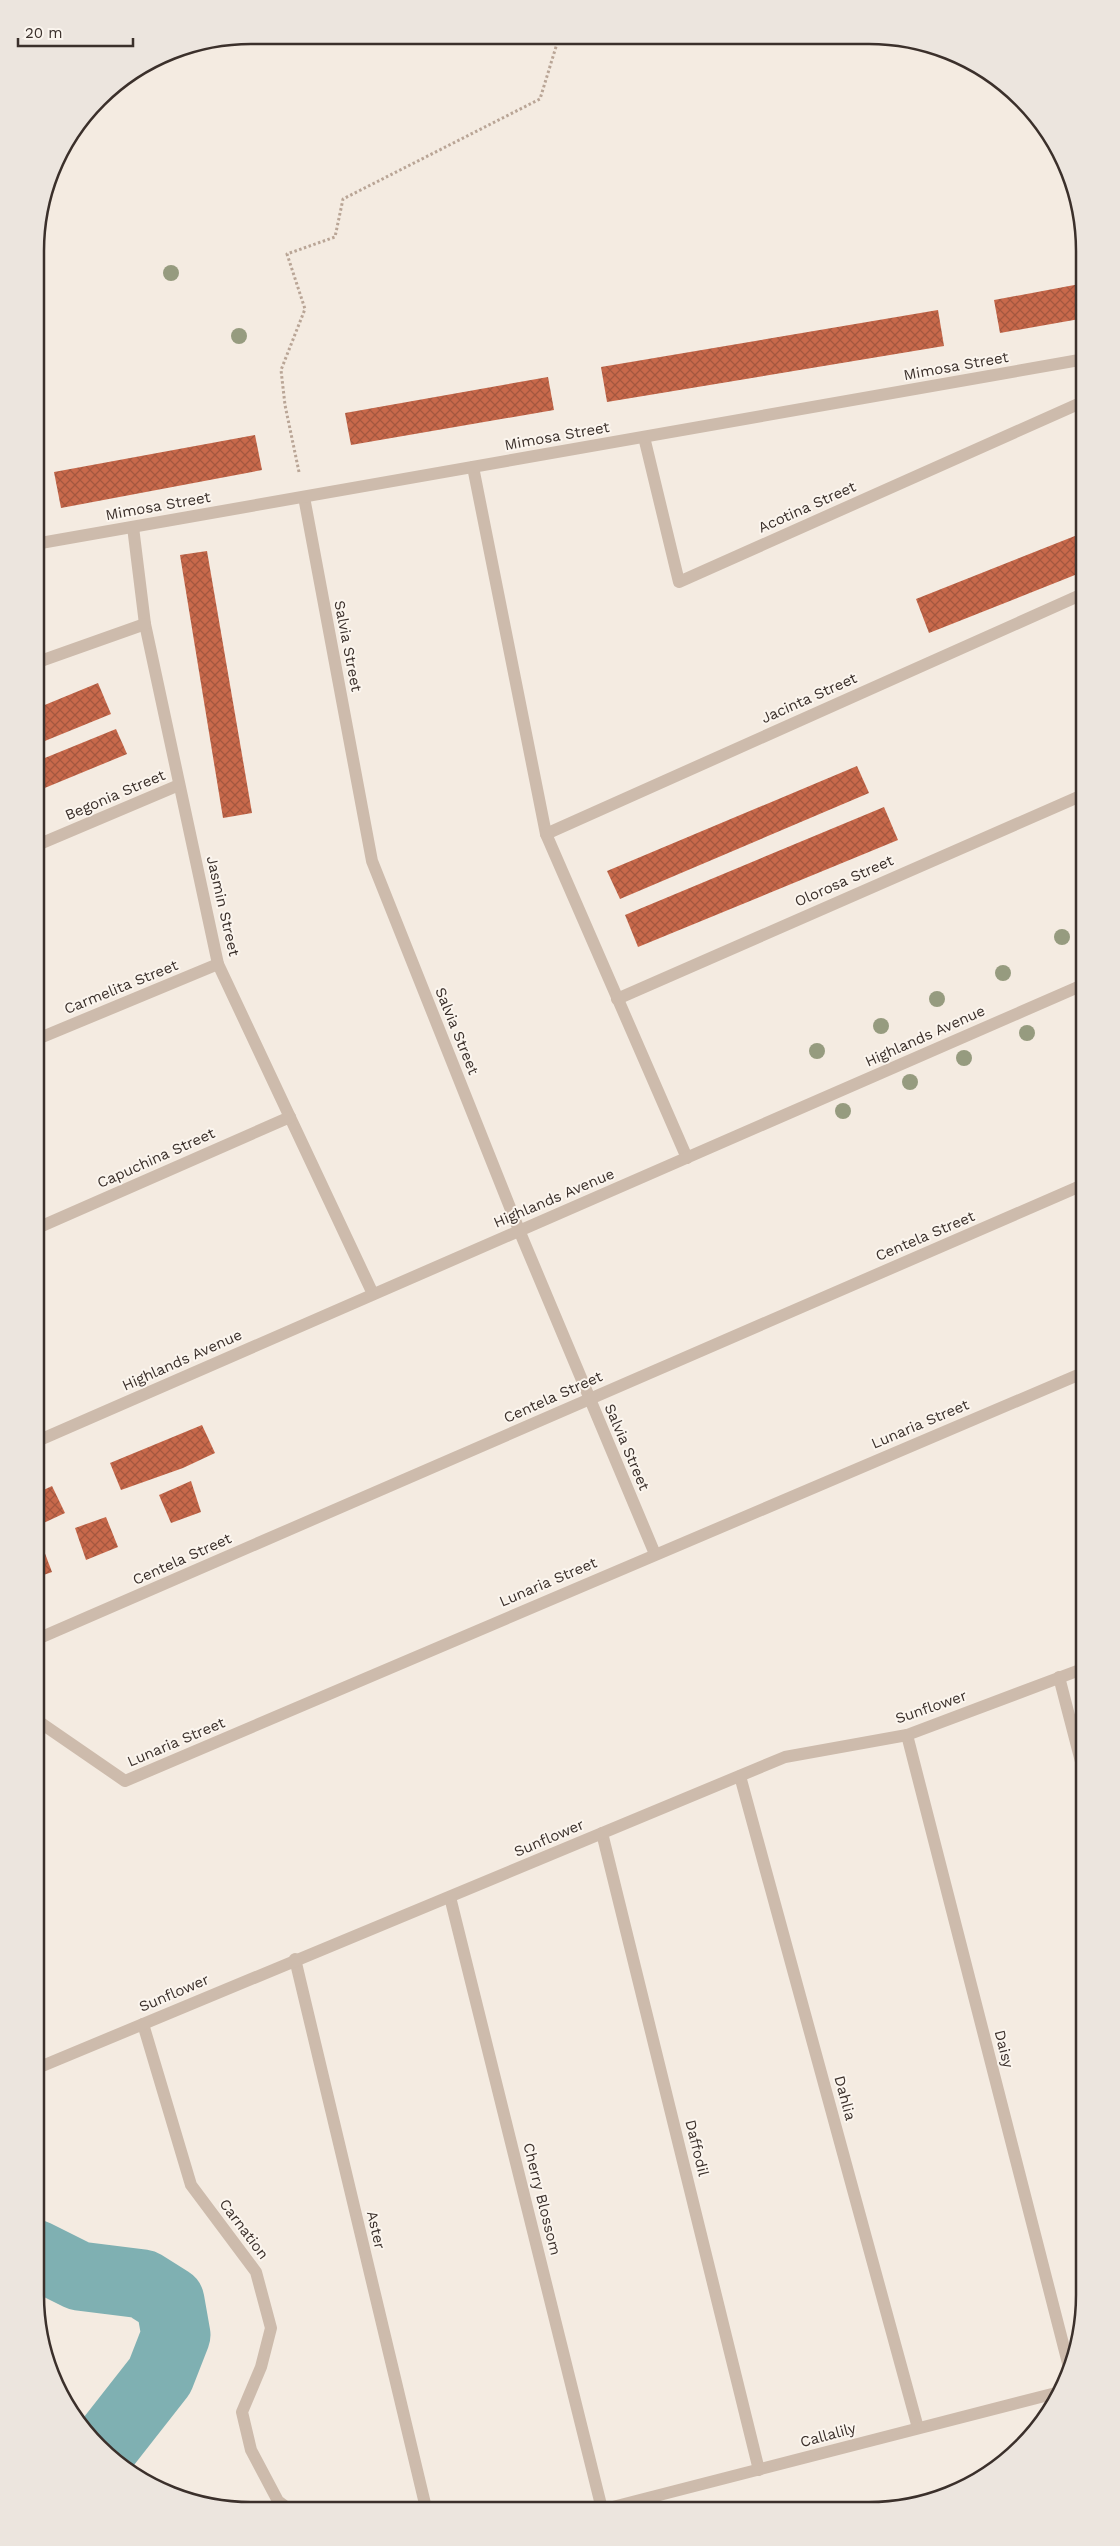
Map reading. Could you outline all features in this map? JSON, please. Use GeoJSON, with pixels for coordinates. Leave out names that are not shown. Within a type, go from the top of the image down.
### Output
{"type":"FeatureCollection","features":[{"type":"Feature","properties":{"kind":"street","name":"Mimosa Street"},"geometry":{"type":"LineString","coordinates":[[44,542],[1076,361]]}},
{"type":"Feature","properties":{"kind":"street","name":"Acotina Street"},"geometry":{"type":"LineString","coordinates":[[644,437],[680,582],[1076,405]]}},
{"type":"Feature","properties":{"kind":"street"},"geometry":{"type":"LineString","coordinates":[[473,467],[546,834],[687,1158]]}},
{"type":"Feature","properties":{"kind":"street","name":"Salvia Street"},"geometry":{"type":"LineString","coordinates":[[304,497],[372,861],[519,1230],[655,1554]]}},
{"type":"Feature","properties":{"kind":"street","name":"Jasmin Street"},"geometry":{"type":"LineString","coordinates":[[133,527],[145,624],[218,964],[372,1294]]}},
{"type":"Feature","properties":{"kind":"street","name":"Jacinta Street"},"geometry":{"type":"LineString","coordinates":[[546,834],[1076,597]]}},
{"type":"Feature","properties":{"kind":"street"},"geometry":{"type":"LineString","coordinates":[[44,660],[145,624]]}},
{"type":"Feature","properties":{"kind":"street","name":"Begonia Street"},"geometry":{"type":"LineString","coordinates":[[44,842],[179,785]]}},
{"type":"Feature","properties":{"kind":"street","name":"Olorosa Street"},"geometry":{"type":"LineString","coordinates":[[617,998],[1076,798]]}},
{"type":"Feature","properties":{"kind":"street","name":"Carmelita Street"},"geometry":{"type":"LineString","coordinates":[[44,1036],[218,964]]}},
{"type":"Feature","properties":{"kind":"street","name":"Highlands Avenue"},"geometry":{"type":"LineString","coordinates":[[44,1438],[1076,988]]}},
{"type":"Feature","properties":{"kind":"street","name":"Capuchina Street"},"geometry":{"type":"LineString","coordinates":[[44,1225],[290,1117]]}},
{"type":"Feature","properties":{"kind":"street","name":"Centela Street"},"geometry":{"type":"LineString","coordinates":[[44,1636],[1076,1188]]}},
{"type":"Feature","properties":{"kind":"street","name":"Lunaria Street"},"geometry":{"type":"LineString","coordinates":[[44,1725],[125,1781],[1076,1376]]}},
{"type":"Feature","properties":{"kind":"street","name":"Sunflower"},"geometry":{"type":"LineString","coordinates":[[44,2065],[295,1959],[450,1897],[786,1757],[907,1735],[1076,1671]]}},
{"type":"Feature","properties":{"kind":"street"},"geometry":{"type":"LineString","coordinates":[[1059,1678],[1076,1743]]}},
{"type":"Feature","properties":{"kind":"street","name":"Daisy"},"geometry":{"type":"LineString","coordinates":[[907,1735],[1066,2358]]}},
{"type":"Feature","properties":{"kind":"street","name":"Dahlia"},"geometry":{"type":"LineString","coordinates":[[740,1776],[918,2428]]}},
{"type":"Feature","properties":{"kind":"street","name":"Daffodil"},"geometry":{"type":"LineString","coordinates":[[602,1833],[759,2470]]}},
{"type":"Feature","properties":{"kind":"street","name":"Cherry Blossom"},"geometry":{"type":"LineString","coordinates":[[450,1897],[602,2502]]}},
{"type":"Feature","properties":{"kind":"street","name":"Aster"},"geometry":{"type":"LineString","coordinates":[[295,1959],[425,2502]]}},
{"type":"Feature","properties":{"kind":"street","name":"Carnation"},"geometry":{"type":"LineString","coordinates":[[143,2024],[191,2185],[256,2272],[270,2328],[261,2367],[242,2412],[251,2450],[279,2502]]}},
{"type":"Feature","properties":{"kind":"street","name":"Callalily"},"geometry":{"type":"LineString","coordinates":[[632,2502],[1051,2394]]}},
{"type":"Feature","properties":{"kind":"path"},"geometry":{"type":"LineString","coordinates":[[304,497],[285,405],[282,370],[305,309],[287,254],[335,237],[343,199],[540,99],[557,44]]}},
{"type":"Feature","properties":{"kind":"building"},"geometry":{"type":"Polygon","coordinates":[[[1076,285],[1076,320],[1000,333],[994,300],[1076,285]]]}},
{"type":"Feature","properties":{"kind":"building"},"geometry":{"type":"Polygon","coordinates":[[[938,310],[944,346],[607,402],[601,367],[938,310]]]}},
{"type":"Feature","properties":{"kind":"building"},"geometry":{"type":"Polygon","coordinates":[[[548,377],[554,410],[351,445],[345,413],[548,377]]]}},
{"type":"Feature","properties":{"kind":"building"},"geometry":{"type":"Polygon","coordinates":[[[255,435],[262,470],[61,508],[54,472],[255,435]]]}},
{"type":"Feature","properties":{"kind":"building"},"geometry":{"type":"Polygon","coordinates":[[[1076,536],[1076,575],[929,633],[916,599],[1076,536]]]}},
{"type":"Feature","properties":{"kind":"building"},"geometry":{"type":"Polygon","coordinates":[[[207,551],[252,813],[223,818],[180,555],[207,551]]]}},
{"type":"Feature","properties":{"kind":"building"},"geometry":{"type":"Polygon","coordinates":[[[98,683],[111,714],[44,741],[44,705],[98,683]]]}},
{"type":"Feature","properties":{"kind":"building"},"geometry":{"type":"Polygon","coordinates":[[[116,729],[127,754],[44,788],[44,758],[116,729]]]}},
{"type":"Feature","properties":{"kind":"building"},"geometry":{"type":"Polygon","coordinates":[[[857,766],[869,793],[620,899],[607,871],[857,766]]]}},
{"type":"Feature","properties":{"kind":"building"},"geometry":{"type":"Polygon","coordinates":[[[884,807],[898,840],[638,947],[625,915],[884,807]]]}},
{"type":"Feature","properties":{"kind":"building"},"geometry":{"type":"Polygon","coordinates":[[[202,1425],[215,1453],[183,1468],[121,1490],[110,1463],[202,1425]]]}},
{"type":"Feature","properties":{"kind":"building"},"geometry":{"type":"Polygon","coordinates":[[[191,1481],[201,1512],[171,1523],[159,1495],[191,1481]]]}},
{"type":"Feature","properties":{"kind":"building"},"geometry":{"type":"Polygon","coordinates":[[[52,1486],[65,1513],[44,1523],[44,1490],[52,1486]]]}},
{"type":"Feature","properties":{"kind":"building"},"geometry":{"type":"Polygon","coordinates":[[[106,1517],[118,1547],[86,1560],[75,1528],[106,1517]]]}},
{"type":"Feature","properties":{"kind":"building"},"geometry":{"type":"Polygon","coordinates":[[[44,1551],[52,1572],[44,1575],[44,1551]]]}},
{"type":"Feature","properties":{"kind":"waterway"},"geometry":{"type":"LineString","coordinates":[[44,2258],[79,2276],[143,2284],[170,2301],[176,2335],[160,2376],[107,2444]]}}]}
